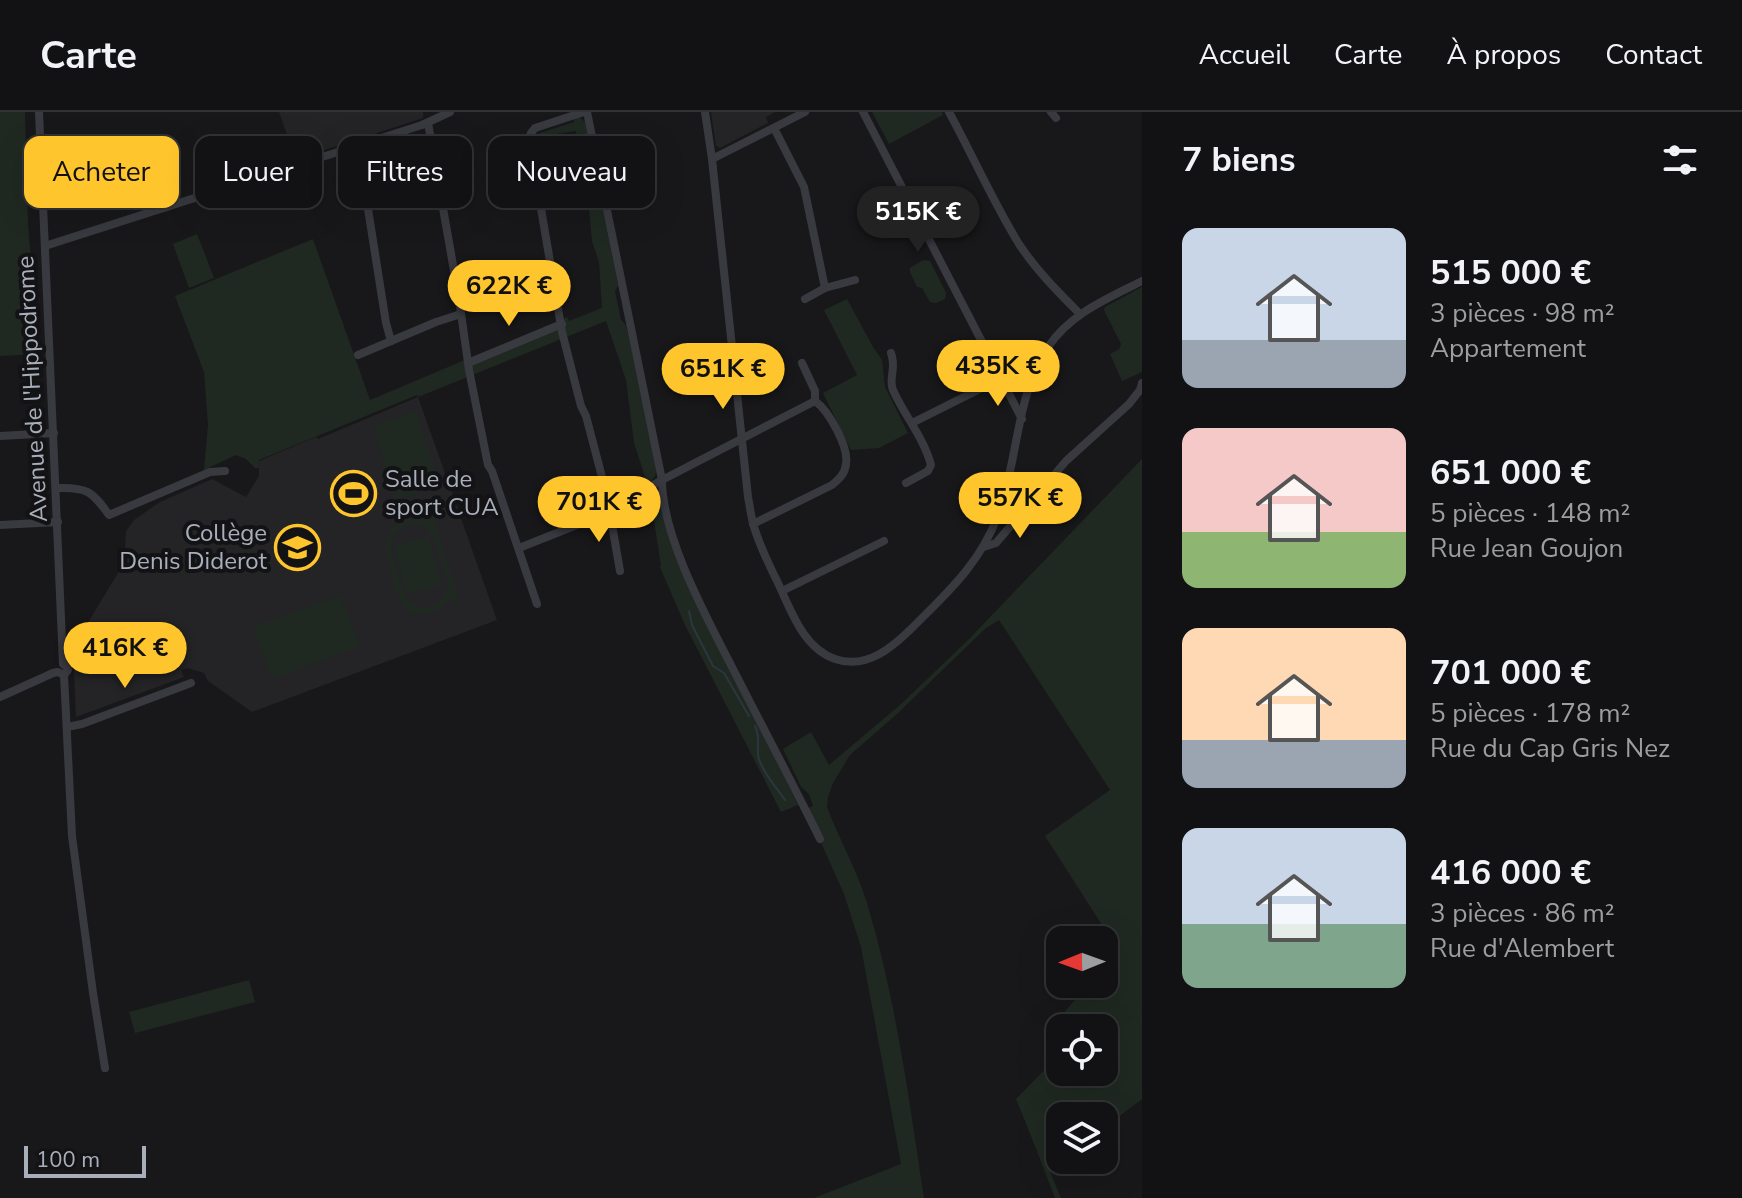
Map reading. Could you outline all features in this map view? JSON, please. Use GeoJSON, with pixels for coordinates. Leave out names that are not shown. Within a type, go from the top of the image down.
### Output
{"type":"FeatureCollection","features":[{"type":"Feature","properties":{"kind":"street","name":"Avenue de l'Hippodrome"},"geometry":{"type":"LineString","coordinates":[[39,112],[57,488],[61,670],[72,836],[105,1068]]}},
{"type":"Feature","properties":{"kind":"street"},"geometry":{"type":"LineString","coordinates":[[45,246],[428,123],[450,112]]}},
{"type":"Feature","properties":{"kind":"street"},"geometry":{"type":"LineString","coordinates":[[620,571],[609,510],[564,338],[529,138],[535,128],[585,112],[662,480],[662,493],[675,542],[692,586],[820,839]]}},
{"type":"Feature","properties":{"kind":"street"},"geometry":{"type":"LineString","coordinates":[[705,112],[753,524],[792,613],[812,643],[838,660],[866,660],[882,653],[926,614],[973,564],[998,517],[1032,378],[1050,345],[1080,314],[1142,281]]}},
{"type":"Feature","properties":{"kind":"street"},"geometry":{"type":"LineString","coordinates":[[712,159],[805,112]]}},
{"type":"Feature","properties":{"kind":"street"},"geometry":{"type":"LineString","coordinates":[[863,112],[1022,419]]}},
{"type":"Feature","properties":{"kind":"street"},"geometry":{"type":"LineString","coordinates":[[949,112],[1021,246],[1046,280],[1080,314]]}},
{"type":"Feature","properties":{"kind":"street"},"geometry":{"type":"LineString","coordinates":[[428,123],[488,465],[537,604]]}},
{"type":"Feature","properties":{"kind":"street"},"geometry":{"type":"LineString","coordinates":[[774,128],[804,187],[825,288]]}},
{"type":"Feature","properties":{"kind":"street"},"geometry":{"type":"LineString","coordinates":[[368,208],[391,341]]}},
{"type":"Feature","properties":{"kind":"street"},"geometry":{"type":"LineString","coordinates":[[805,299],[825,288],[855,280]]}},
{"type":"Feature","properties":{"kind":"street"},"geometry":{"type":"LineString","coordinates":[[358,355],[461,314]]}},
{"type":"Feature","properties":{"kind":"street"},"geometry":{"type":"LineString","coordinates":[[468,363],[562,324]]}},
{"type":"Feature","properties":{"kind":"street"},"geometry":{"type":"LineString","coordinates":[[891,353],[894,362],[892,389],[931,465],[928,471],[906,483]]}},
{"type":"Feature","properties":{"kind":"street"},"geometry":{"type":"LineString","coordinates":[[753,524],[832,485],[846,467],[845,451],[827,412],[817,402],[802,363]]}},
{"type":"Feature","properties":{"kind":"street"},"geometry":{"type":"LineString","coordinates":[[912,423],[992,383],[1023,382],[1032,378]]}},
{"type":"Feature","properties":{"kind":"street"},"geometry":{"type":"LineString","coordinates":[[984,547],[996,543],[1072,454],[1129,404],[1142,383]]}},
{"type":"Feature","properties":{"kind":"street"},"geometry":{"type":"LineString","coordinates":[[519,548],[592,519],[817,402]]}},
{"type":"Feature","properties":{"kind":"street"},"geometry":{"type":"LineString","coordinates":[[0,436],[54,433]]}},
{"type":"Feature","properties":{"kind":"street"},"geometry":{"type":"LineString","coordinates":[[57,488],[88,491],[109,515],[210,472],[225,471]]}},
{"type":"Feature","properties":{"kind":"street"},"geometry":{"type":"LineString","coordinates":[[1005,493],[1032,500]]}},
{"type":"Feature","properties":{"kind":"street"},"geometry":{"type":"LineString","coordinates":[[0,525],[58,522]]}},
{"type":"Feature","properties":{"kind":"street"},"geometry":{"type":"LineString","coordinates":[[782,591],[884,541]]}},
{"type":"Feature","properties":{"kind":"street"},"geometry":{"type":"LineString","coordinates":[[0,697],[61,670]]}},
{"type":"Feature","properties":{"kind":"street"},"geometry":{"type":"LineString","coordinates":[[67,727],[191,683]]}},
{"type":"Feature","properties":{"kind":"shaded area"},"geometry":{"type":"Polygon","coordinates":[[[0,112],[25,112],[24,208],[28,208],[35,317],[30,333],[36,337],[37,354],[0,356],[0,112]]]}},
{"type":"Feature","properties":{"kind":"shaded area"},"geometry":{"type":"Polygon","coordinates":[[[279,112],[423,112],[423,118],[368,136],[338,136],[338,146],[322,151],[322,136],[288,136],[279,112]]]}},
{"type":"Feature","properties":{"kind":"shaded area"},"geometry":{"type":"Polygon","coordinates":[[[711,112],[775,112],[766,117],[768,123],[720,148],[716,146],[711,112]]]}},
{"type":"Feature","properties":{"kind":"shaded area"},"geometry":{"type":"Polygon","coordinates":[[[872,112],[942,112],[943,115],[889,144],[872,112]]]}},
{"type":"Feature","properties":{"kind":"shaded area"},"geometry":{"type":"Polygon","coordinates":[[[574,118],[580,118],[585,122],[588,136],[577,136],[576,131],[538,136],[537,134],[574,122],[574,118]]]}},
{"type":"Feature","properties":{"kind":"shaded area"},"geometry":{"type":"Polygon","coordinates":[[[589,208],[602,208],[618,286],[615,291],[621,320],[628,333],[656,469],[655,476],[647,483],[634,443],[626,380],[606,321],[259,460],[259,468],[236,455],[204,470],[208,425],[204,372],[175,296],[313,239],[370,400],[567,317],[569,321],[602,308],[599,262],[592,241],[589,208]]]}},
{"type":"Feature","properties":{"kind":"shaded area"},"geometry":{"type":"Polygon","coordinates":[[[197,234],[214,278],[189,288],[173,244],[197,234]]]}},
{"type":"Feature","properties":{"kind":"shaded area"},"geometry":{"type":"Polygon","coordinates":[[[923,260],[930,261],[946,293],[945,299],[936,303],[930,302],[922,288],[917,287],[910,272],[910,268],[923,260]]]}},
{"type":"Feature","properties":{"kind":"shaded area"},"geometry":{"type":"Polygon","coordinates":[[[1142,287],[1142,372],[1122,381],[1110,354],[1121,344],[1104,310],[1142,287]]]}},
{"type":"Feature","properties":{"kind":"shaded area"},"geometry":{"type":"Polygon","coordinates":[[[847,299],[882,360],[885,387],[908,433],[879,448],[851,450],[823,393],[857,375],[824,310],[847,299]]]}},
{"type":"Feature","properties":{"kind":"shaded area","name":"Collège Denis Diderot"},"geometry":{"type":"Polygon","coordinates":[[[418,397],[497,620],[252,712],[208,681],[204,673],[188,668],[181,670],[184,677],[76,717],[73,647],[124,563],[126,531],[134,520],[160,502],[212,479],[246,497],[259,476],[259,461],[418,397]]]}},
{"type":"Feature","properties":{"kind":"shaded area"},"geometry":{"type":"Polygon","coordinates":[[[416,411],[439,486],[396,500],[373,425],[416,411]]]}},
{"type":"Feature","properties":{"kind":"shaded area"},"geometry":{"type":"Polygon","coordinates":[[[1142,459],[1142,1099],[1118,1117],[1118,1102],[1046,1102],[1046,1174],[1051,1174],[1061,1198],[1055,1198],[1016,1099],[1046,1068],[1046,1086],[1118,1086],[1118,1014],[1063,1014],[1077,998],[1118,998],[1118,926],[1103,926],[1045,836],[1110,790],[999,620],[986,628],[850,755],[828,797],[827,807],[867,903],[886,976],[924,1198],[814,1198],[901,1164],[861,947],[844,894],[806,809],[813,806],[809,794],[801,787],[783,749],[811,732],[829,765],[900,705],[966,642],[1142,459]]]}},
{"type":"Feature","properties":{"kind":"shaded area"},"geometry":{"type":"Polygon","coordinates":[[[652,490],[660,497],[710,629],[798,805],[781,812],[684,623],[660,567],[651,501],[614,514],[652,490]]]}},
{"type":"Feature","properties":{"kind":"shaded area"},"geometry":{"type":"Polygon","coordinates":[[[432,511],[460,605],[455,606],[451,597],[439,609],[418,614],[405,607],[400,599],[386,549],[389,532],[394,526],[413,518],[429,522],[427,513],[432,511]],[[408,524],[394,534],[391,549],[405,596],[422,608],[432,607],[445,596],[448,584],[433,536],[424,526],[408,524]]]}},
{"type":"Feature","properties":{"kind":"shaded area"},"geometry":{"type":"Polygon","coordinates":[[[428,536],[442,585],[408,594],[394,546],[428,536]]]}},
{"type":"Feature","properties":{"kind":"shaded area"},"geometry":{"type":"Polygon","coordinates":[[[340,595],[360,646],[272,679],[253,627],[340,595]]]}},
{"type":"Feature","properties":{"kind":"shaded area"},"geometry":{"type":"Polygon","coordinates":[[[249,980],[255,1002],[135,1033],[129,1012],[249,980]]]}},
{"type":"Feature","properties":{"kind":"waterway"},"geometry":{"type":"LineString","coordinates":[[689,611],[692,625],[713,666],[724,673],[749,716]]}},
{"type":"Feature","properties":{"kind":"waterway"},"geometry":{"type":"LineString","coordinates":[[755,726],[761,764],[785,800]]}},
{"type":"Feature","properties":{"kind":"place","name":"Salle de sport CUA"},"geometry":{"type":"Point","coordinates":[354,493]}},
{"type":"Feature","properties":{"kind":"place","name":"Collège Denis Diderot"},"geometry":{"type":"Point","coordinates":[298,547]}}]}
